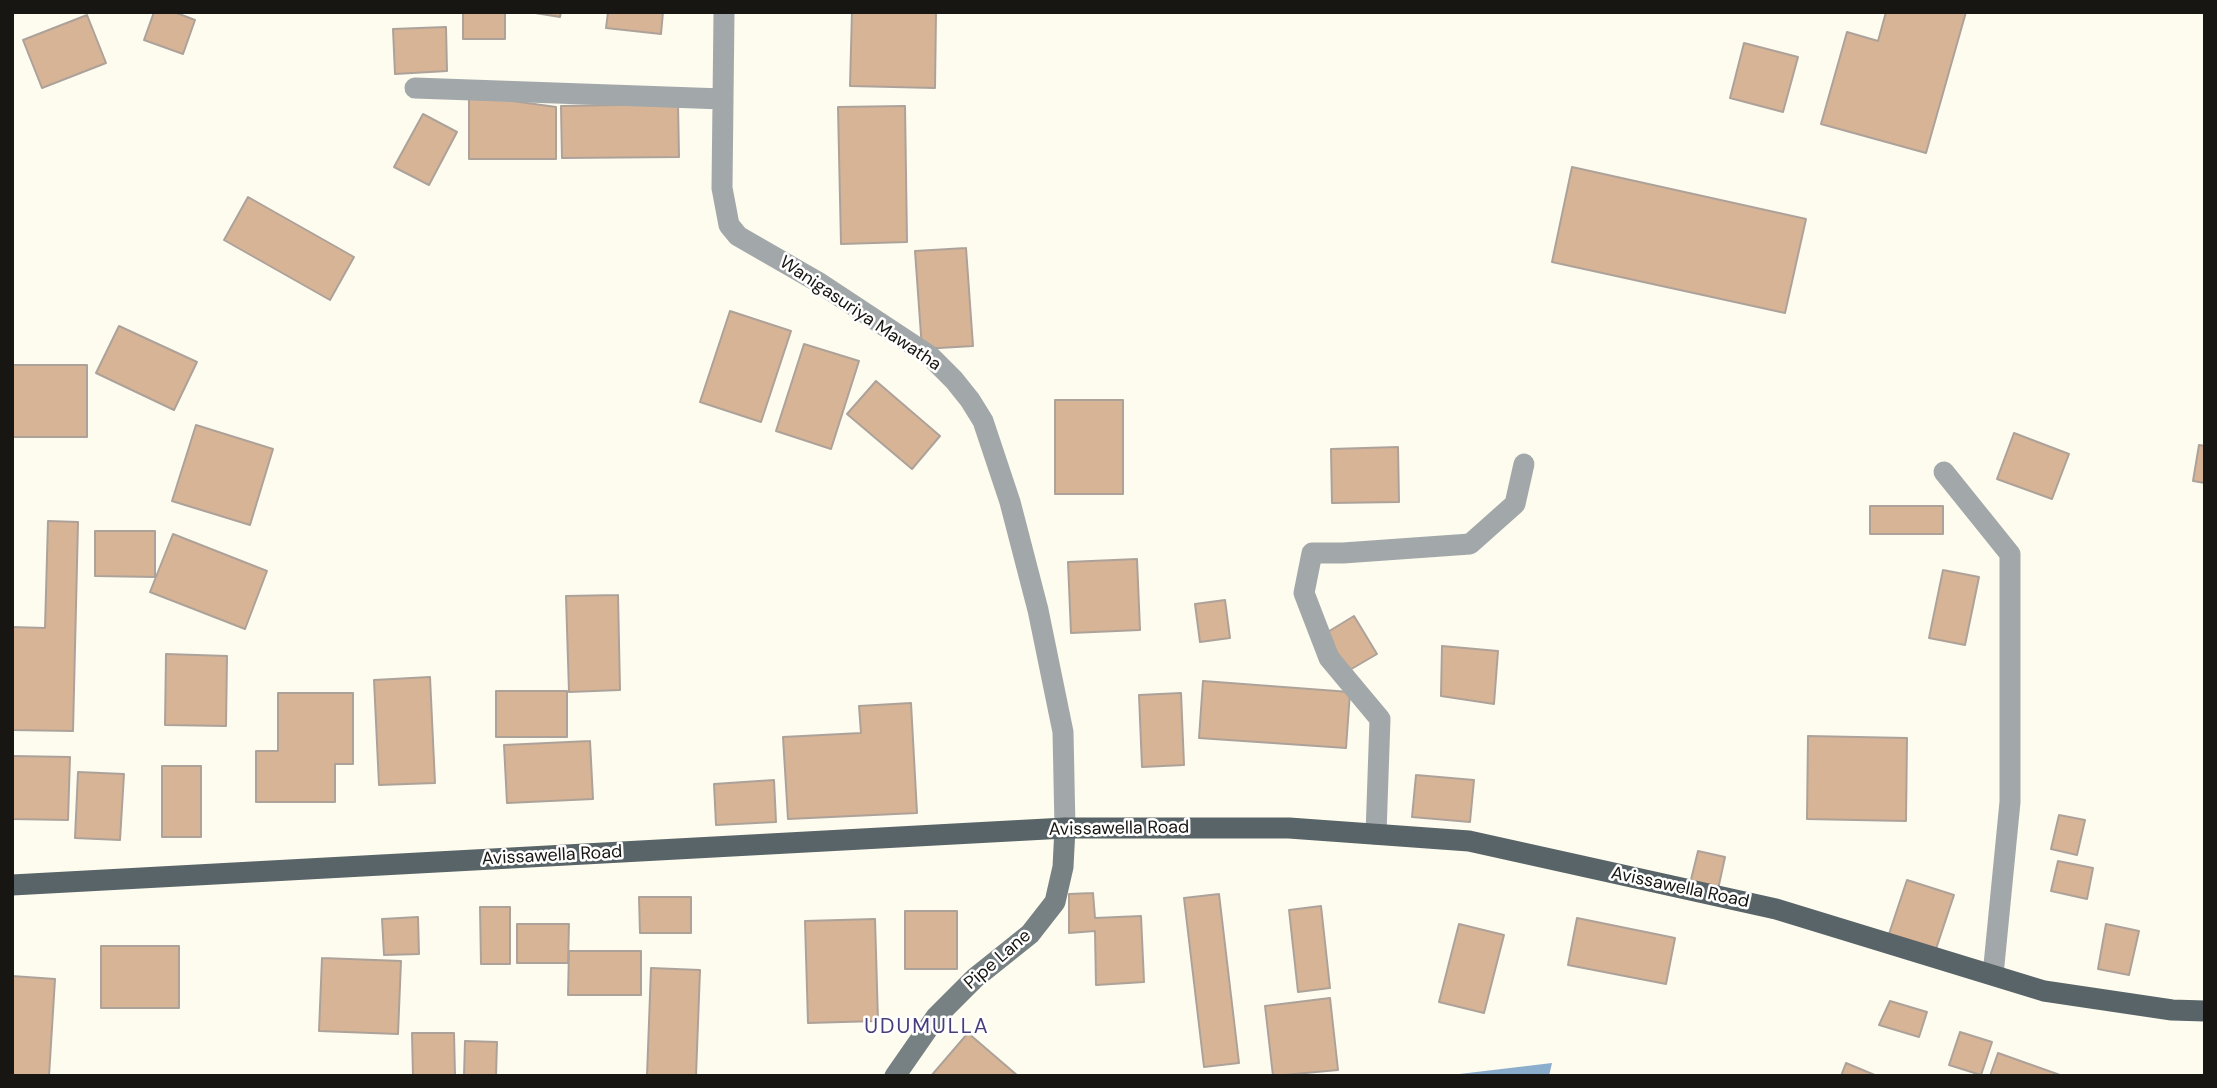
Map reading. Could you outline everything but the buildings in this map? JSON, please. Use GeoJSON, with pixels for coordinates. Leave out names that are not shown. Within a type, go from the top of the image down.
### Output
{"type":"FeatureCollection","features":[{"type":"Feature","properties":{"kind":"main road","name":"Avissawella Road"},"geometry":{"type":"LineString","coordinates":[[12,885],[1065,828],[1289,828],[1469,841],[1776,909],[2043,991],[2172,1010],[2205,1011]]}},
{"type":"Feature","properties":{"kind":"street","name":"Wanigasuriya Mawatha"},"geometry":{"type":"LineString","coordinates":[[724,12],[722,188],[729,225],[738,236],[818,282],[930,356],[954,380],[983,421],[1016,526],[1038,610],[1063,732],[1065,828]]}},
{"type":"Feature","properties":{"kind":"street"},"geometry":{"type":"LineString","coordinates":[[415,88],[723,99]]}},
{"type":"Feature","properties":{"kind":"street"},"geometry":{"type":"LineString","coordinates":[[1376,834],[1380,719],[1329,658],[1304,593],[1312,553],[1470,544],[1515,504],[1524,464]]}},
{"type":"Feature","properties":{"kind":"street"},"geometry":{"type":"LineString","coordinates":[[1944,472],[2010,554],[2010,802],[1993,975]]}},
{"type":"Feature","properties":{"kind":"street","name":"Pipe Lane"},"geometry":{"type":"LineString","coordinates":[[895,1076],[936,1017],[975,978],[1030,934],[1055,902],[1063,867],[1065,828]]}},
{"type":"Feature","properties":{"kind":"water"},"geometry":{"type":"Polygon","coordinates":[[[1552,1063],[1549,1076],[1450,1076],[1451,1075],[1552,1063]]]}},
{"type":"Feature","properties":{"kind":"district","name":"UDUMULLA"},"geometry":{"type":"Point","coordinates":[927,1027]}}]}
